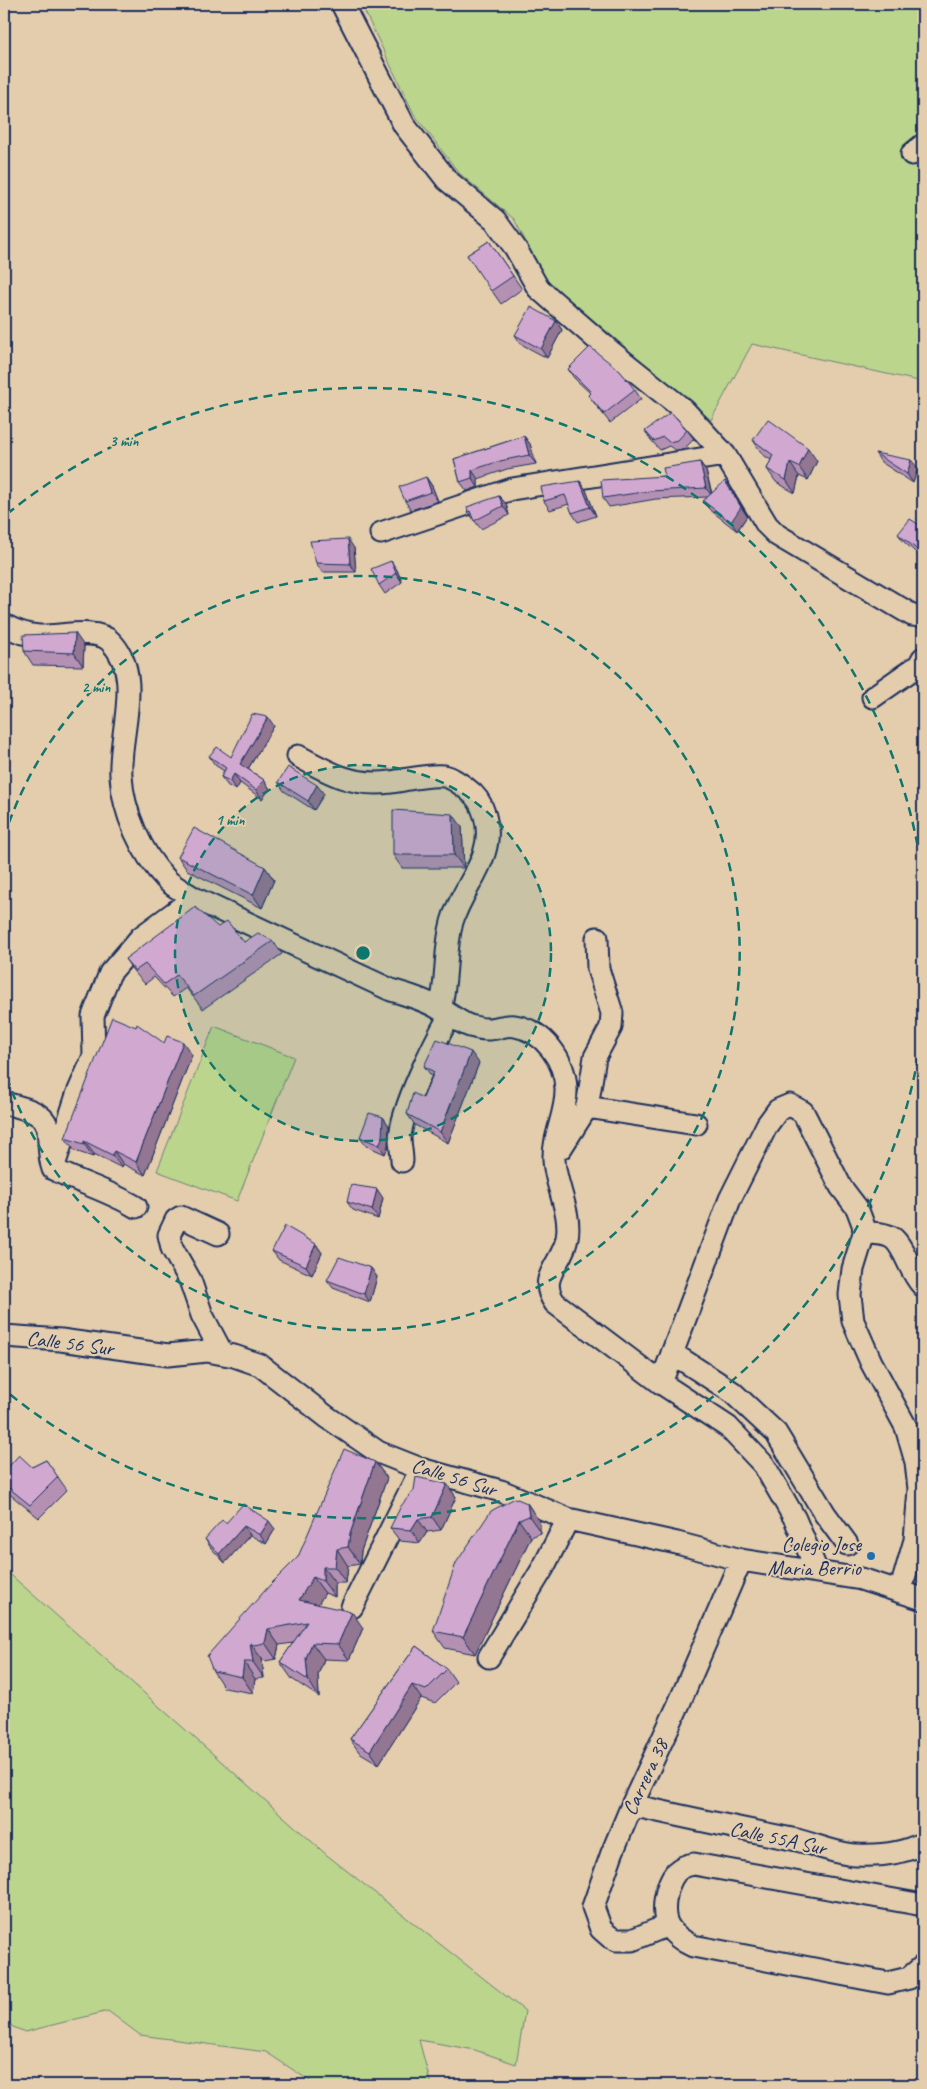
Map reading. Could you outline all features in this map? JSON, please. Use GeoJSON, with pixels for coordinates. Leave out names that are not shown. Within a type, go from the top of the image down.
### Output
{"type":"FeatureCollection","features":[{"type":"Feature","properties":{"kind":"street"},"geometry":{"type":"LineString","coordinates":[[342,4],[404,125],[447,180],[494,220],[516,249],[538,288],[609,350],[684,410],[725,456],[767,524],[777,535],[912,615],[923,616]]}},
{"type":"Feature","properties":{"kind":"street"},"geometry":{"type":"LineString","coordinates":[[381,533],[512,488],[725,456]]}},
{"type":"Feature","properties":{"kind":"street"},"geometry":{"type":"LineString","coordinates":[[4,625],[20,633],[30,635],[98,634],[110,640],[125,666],[128,682],[128,700],[122,742],[120,776],[135,830],[149,857],[166,880],[194,898],[391,990],[420,999],[468,1025],[486,1029],[514,1025],[536,1034],[552,1049],[562,1064],[566,1088],[565,1110],[557,1138],[554,1159],[562,1201],[569,1224],[567,1240],[548,1282],[548,1293],[555,1303],[661,1383],[728,1427],[764,1465],[795,1519],[817,1571]]}},
{"type":"Feature","properties":{"kind":"street"},"geometry":{"type":"LineString","coordinates":[[873,697],[919,665],[923,658]]}},
{"type":"Feature","properties":{"kind":"street"},"geometry":{"type":"LineString","coordinates":[[298,756],[334,776],[361,783],[444,776],[464,786],[480,801],[488,826],[486,852],[452,921],[447,946],[445,1012],[440,1033],[409,1104],[400,1137],[402,1161]]}},
{"type":"Feature","properties":{"kind":"street"},"geometry":{"type":"LineString","coordinates":[[53,1169],[77,1096],[94,1056],[93,1016],[110,973],[141,937],[194,898]]}},
{"type":"Feature","properties":{"kind":"street"},"geometry":{"type":"LineString","coordinates":[[554,1159],[587,1107],[595,1057],[611,1027],[612,1013],[598,969],[596,938]]}},
{"type":"Feature","properties":{"kind":"street"},"geometry":{"type":"LineString","coordinates":[[4,1104],[38,1114],[45,1120],[48,1128],[49,1159],[53,1169],[70,1178],[120,1197],[136,1206]]}},
{"type":"Feature","properties":{"kind":"street"},"geometry":{"type":"LineString","coordinates":[[661,1383],[730,1199],[767,1125],[778,1110],[790,1105],[802,1112],[841,1187],[856,1208],[863,1224],[864,1233],[853,1269],[850,1295],[853,1321],[871,1362],[906,1427],[916,1462],[919,1489],[915,1540],[900,1592]]}},
{"type":"Feature","properties":{"kind":"street"},"geometry":{"type":"LineString","coordinates":[[587,1107],[696,1124]]}},
{"type":"Feature","properties":{"kind":"street"},"geometry":{"type":"LineString","coordinates":[[218,1234],[182,1217],[176,1220],[169,1235],[176,1255],[190,1280],[202,1315],[222,1353]]}},
{"type":"Feature","properties":{"kind":"street"},"geometry":{"type":"LineString","coordinates":[[864,1233],[882,1234],[894,1239],[914,1277],[923,1286]]}},
{"type":"Feature","properties":{"kind":"street","name":"Calle 56 Sur"},"geometry":{"type":"LineString","coordinates":[[4,1336],[61,1340],[168,1355],[206,1351],[222,1353],[260,1365],[327,1417],[378,1452],[421,1469],[502,1491],[568,1518],[741,1560],[861,1579],[923,1599]]}},
{"type":"Feature","properties":{"kind":"street"},"geometry":{"type":"LineString","coordinates":[[672,1353],[732,1392],[776,1433],[825,1514],[847,1544]]}},
{"type":"Feature","properties":{"kind":"street"},"geometry":{"type":"LineString","coordinates":[[352,1607],[421,1469]]}},
{"type":"Feature","properties":{"kind":"street"},"geometry":{"type":"LineString","coordinates":[[489,1657],[542,1568],[568,1518]]}},
{"type":"Feature","properties":{"kind":"street","name":"Carrera 38"},"geometry":{"type":"LineString","coordinates":[[668,1926],[639,1938],[624,1941],[610,1937],[597,1923],[593,1906],[632,1804],[678,1706],[741,1560]]}},
{"type":"Feature","properties":{"kind":"street","name":"Calle 55A Sur"},"geometry":{"type":"LineString","coordinates":[[632,1804],[702,1822],[796,1840],[854,1855],[885,1855],[916,1847],[923,1843]]}},
{"type":"Feature","properties":{"kind":"street"},"geometry":{"type":"LineString","coordinates":[[923,1905],[694,1864],[686,1865],[676,1872],[668,1886],[664,1915],[668,1926],[677,1936],[693,1946],[888,1983],[908,1978],[923,1966]]}},
{"type":"Feature","properties":{"kind":"green space"},"geometry":{"type":"Polygon","coordinates":[[[361,4],[923,4],[923,382],[752,344],[711,420],[546,280],[514,219],[459,173],[414,114],[361,4]]]}},
{"type":"Feature","properties":{"kind":"green space"},"geometry":{"type":"Polygon","coordinates":[[[214,1026],[294,1057],[237,1201],[157,1171],[214,1026]]]}},
{"type":"Feature","properties":{"kind":"green space"},"geometry":{"type":"Polygon","coordinates":[[[4,1569],[328,1856],[525,2011],[516,2064],[475,2050],[419,2040],[431,2085],[316,2085],[266,2052],[140,2035],[108,2011],[25,2032],[4,2023],[4,1569]]]}},
{"type":"Feature","properties":{"kind":"building"},"geometry":{"type":"Polygon","coordinates":[[[489,241],[513,276],[491,291],[467,255],[489,241]]]}},
{"type":"Feature","properties":{"kind":"building"},"geometry":{"type":"Polygon","coordinates":[[[531,307],[556,321],[541,349],[515,335],[531,307]]]}},
{"type":"Feature","properties":{"kind":"building"},"geometry":{"type":"Polygon","coordinates":[[[590,347],[620,371],[635,390],[604,414],[588,395],[591,392],[568,369],[590,347]]]}},
{"type":"Feature","properties":{"kind":"building"},"geometry":{"type":"Polygon","coordinates":[[[671,412],[687,430],[678,440],[669,442],[663,437],[654,441],[645,431],[671,412]]]}},
{"type":"Feature","properties":{"kind":"building"},"geometry":{"type":"Polygon","coordinates":[[[768,419],[808,448],[799,467],[790,463],[786,480],[767,469],[773,455],[753,440],[768,419]]]}},
{"type":"Feature","properties":{"kind":"building"},"geometry":{"type":"Polygon","coordinates":[[[524,436],[529,455],[500,461],[472,470],[472,478],[460,482],[454,459],[524,436]]]}},
{"type":"Feature","properties":{"kind":"building"},"geometry":{"type":"Polygon","coordinates":[[[875,453],[911,460],[907,474],[875,453]]]}},
{"type":"Feature","properties":{"kind":"building"},"geometry":{"type":"Polygon","coordinates":[[[700,462],[706,488],[650,491],[603,498],[601,480],[665,476],[663,468],[700,462]]]}},
{"type":"Feature","properties":{"kind":"building"},"geometry":{"type":"Polygon","coordinates":[[[426,477],[431,492],[405,501],[399,487],[426,477]]]}},
{"type":"Feature","properties":{"kind":"building"},"geometry":{"type":"Polygon","coordinates":[[[580,481],[590,507],[572,513],[565,495],[544,501],[541,487],[580,481]]]}},
{"type":"Feature","properties":{"kind":"building"},"geometry":{"type":"Polygon","coordinates":[[[725,481],[741,507],[731,522],[703,501],[725,481]]]}},
{"type":"Feature","properties":{"kind":"building"},"geometry":{"type":"Polygon","coordinates":[[[499,496],[503,506],[474,521],[467,507],[499,496]]]}},
{"type":"Feature","properties":{"kind":"building"},"geometry":{"type":"Polygon","coordinates":[[[910,519],[923,527],[923,547],[920,552],[898,534],[910,519]]]}},
{"type":"Feature","properties":{"kind":"building"},"geometry":{"type":"Polygon","coordinates":[[[348,539],[350,564],[316,563],[310,541],[348,539]]]}},
{"type":"Feature","properties":{"kind":"building"},"geometry":{"type":"Polygon","coordinates":[[[391,561],[396,573],[379,585],[371,569],[391,561]]]}},
{"type":"Feature","properties":{"kind":"building"},"geometry":{"type":"Polygon","coordinates":[[[75,633],[74,653],[24,651],[23,635],[75,633]]]}},
{"type":"Feature","properties":{"kind":"building"},"geometry":{"type":"Polygon","coordinates":[[[252,714],[268,717],[240,764],[264,780],[256,790],[234,774],[230,781],[221,777],[226,768],[209,756],[217,747],[231,757],[252,714]]]}},
{"type":"Feature","properties":{"kind":"building"},"geometry":{"type":"Polygon","coordinates":[[[288,767],[317,785],[308,801],[278,782],[288,767]]]}},
{"type":"Feature","properties":{"kind":"building"},"geometry":{"type":"Polygon","coordinates":[[[393,810],[453,814],[454,855],[393,855],[393,810]]]}},
{"type":"Feature","properties":{"kind":"building"},"geometry":{"type":"Polygon","coordinates":[[[194,828],[265,867],[253,895],[178,857],[194,828]]]}},
{"type":"Feature","properties":{"kind":"building"},"geometry":{"type":"Polygon","coordinates":[[[195,907],[218,927],[227,921],[244,942],[258,933],[273,941],[194,996],[177,975],[164,984],[145,964],[135,971],[125,959],[195,907]]]}},
{"type":"Feature","properties":{"kind":"building"},"geometry":{"type":"Polygon","coordinates":[[[112,1017],[136,1027],[137,1024],[164,1043],[167,1036],[183,1042],[136,1162],[114,1151],[112,1155],[84,1141],[84,1144],[65,1138],[112,1017]]]}},
{"type":"Feature","properties":{"kind":"building"},"geometry":{"type":"Polygon","coordinates":[[[437,1039],[471,1052],[440,1132],[407,1114],[413,1093],[423,1098],[434,1072],[424,1066],[437,1039]]]}},
{"type":"Feature","properties":{"kind":"building"},"geometry":{"type":"Polygon","coordinates":[[[369,1113],[383,1117],[382,1138],[379,1145],[360,1137],[369,1113]]]}},
{"type":"Feature","properties":{"kind":"building"},"geometry":{"type":"Polygon","coordinates":[[[351,1185],[377,1189],[372,1210],[347,1202],[351,1185]]]}},
{"type":"Feature","properties":{"kind":"building"},"geometry":{"type":"Polygon","coordinates":[[[285,1226],[316,1244],[306,1266],[272,1251],[285,1226]]]}},
{"type":"Feature","properties":{"kind":"building"},"geometry":{"type":"Polygon","coordinates":[[[339,1257],[371,1268],[364,1294],[327,1280],[339,1257]]]}},
{"type":"Feature","properties":{"kind":"building"},"geometry":{"type":"Polygon","coordinates":[[[344,1449],[375,1462],[350,1534],[348,1547],[337,1549],[335,1567],[323,1567],[323,1581],[313,1577],[299,1600],[352,1612],[338,1644],[312,1643],[306,1658],[308,1680],[280,1662],[307,1622],[268,1629],[265,1643],[254,1645],[250,1643],[253,1662],[244,1662],[242,1677],[213,1671],[207,1656],[269,1586],[298,1557],[344,1449]]]}},
{"type":"Feature","properties":{"kind":"building"},"geometry":{"type":"Polygon","coordinates":[[[19,1455],[32,1467],[46,1460],[58,1477],[30,1505],[4,1484],[4,1472],[19,1455]]]}},
{"type":"Feature","properties":{"kind":"building"},"geometry":{"type":"Polygon","coordinates":[[[416,1477],[447,1484],[432,1517],[418,1519],[411,1530],[390,1528],[401,1506],[414,1490],[416,1477]]]}},
{"type":"Feature","properties":{"kind":"building"},"geometry":{"type":"Polygon","coordinates":[[[515,1498],[527,1503],[529,1516],[519,1520],[463,1637],[433,1631],[456,1563],[491,1511],[515,1498]]]}},
{"type":"Feature","properties":{"kind":"building"},"geometry":{"type":"Polygon","coordinates":[[[243,1504],[269,1521],[260,1535],[244,1526],[219,1554],[205,1539],[222,1520],[226,1523],[243,1504]]]}},
{"type":"Feature","properties":{"kind":"building"},"geometry":{"type":"Polygon","coordinates":[[[416,1646],[447,1669],[426,1690],[412,1685],[370,1751],[350,1739],[416,1646]]]}},
{"type":"Feature","properties":{"kind":"place","name":"Colegio Jose Maria Berrio"},"geometry":{"type":"Point","coordinates":[871,1556]}}]}
